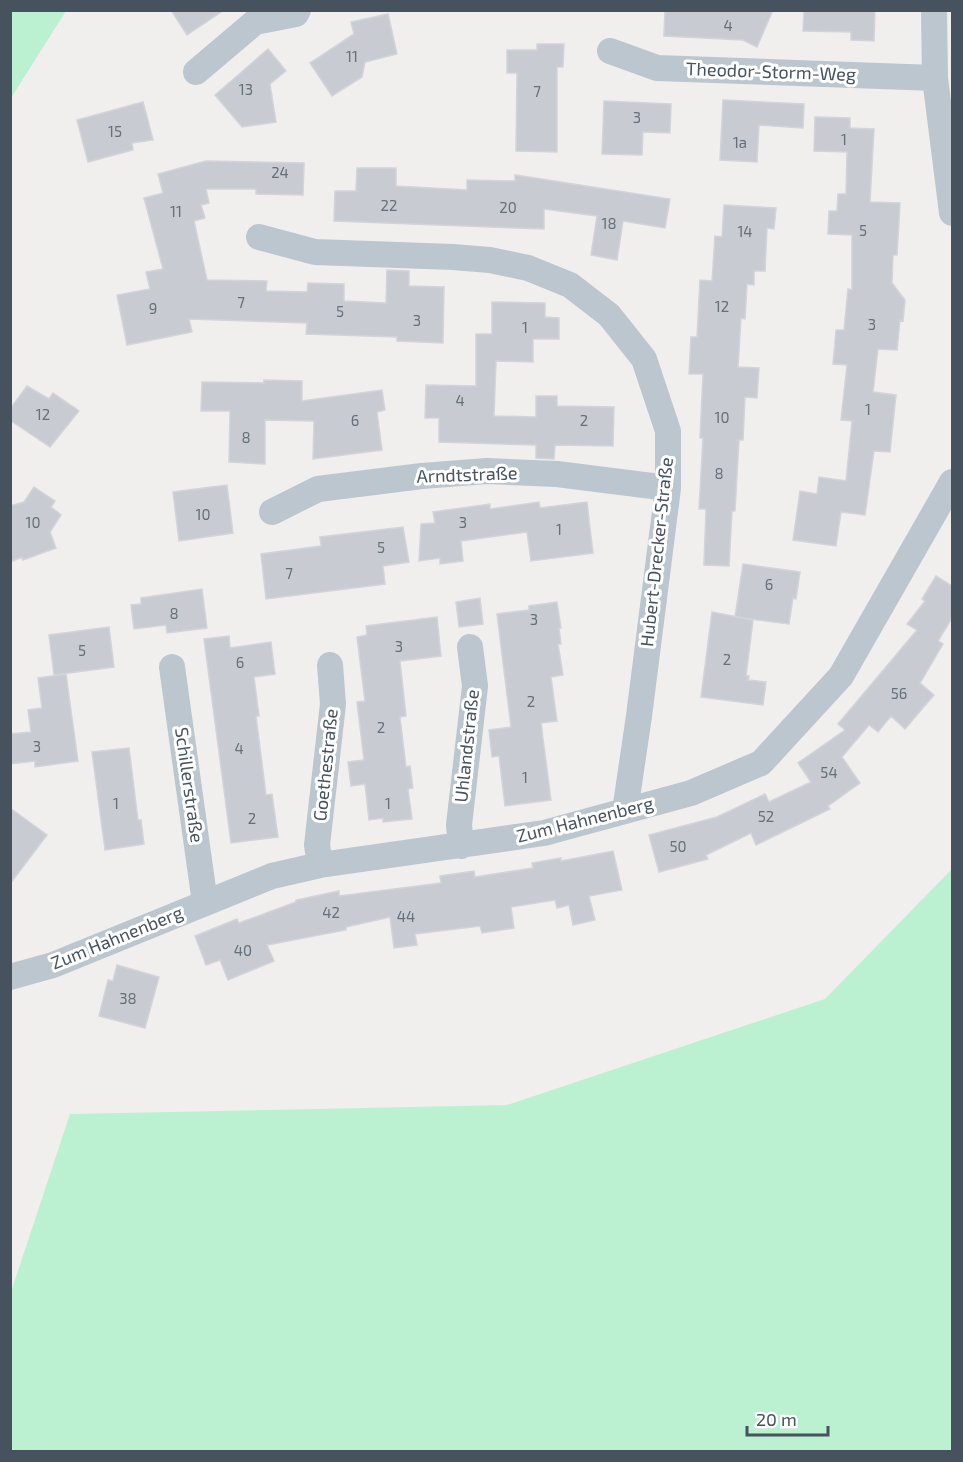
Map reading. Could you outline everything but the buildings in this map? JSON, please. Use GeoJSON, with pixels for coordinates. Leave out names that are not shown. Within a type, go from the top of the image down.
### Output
{"type":"FeatureCollection","features":[{"type":"Feature","properties":{"kind":"street"},"geometry":{"type":"LineString","coordinates":[[196,72],[255,22],[296,14],[298,10]]}},
{"type":"Feature","properties":{"kind":"street"},"geometry":{"type":"LineString","coordinates":[[934,10],[935,78],[952,213]]}},
{"type":"Feature","properties":{"kind":"street","name":"Theodor-Storm-Weg"},"geometry":{"type":"LineString","coordinates":[[610,51],[657,68],[935,78]]}},
{"type":"Feature","properties":{"kind":"street","name":"Hubert-Drecker-Straße"},"geometry":{"type":"LineString","coordinates":[[259,237],[315,252],[490,260],[528,268],[570,285],[609,315],[644,359],[668,430],[668,488],[625,811]]}},
{"type":"Feature","properties":{"kind":"street","name":"Arndtstraße"},"geometry":{"type":"LineString","coordinates":[[272,512],[318,489],[422,476],[488,471],[557,474],[668,488]]}},
{"type":"Feature","properties":{"kind":"street","name":"Zum Hahnenberg"},"geometry":{"type":"LineString","coordinates":[[10,977],[53,965],[272,876],[320,865],[544,833],[691,793],[760,763],[841,676],[952,482]]}},
{"type":"Feature","properties":{"kind":"street","name":"Uhlandstraße"},"geometry":{"type":"LineString","coordinates":[[461,846],[459,825],[475,686],[470,646]]}},
{"type":"Feature","properties":{"kind":"street","name":"Goethestraße"},"geometry":{"type":"LineString","coordinates":[[320,865],[317,845],[333,705],[330,665]]}},
{"type":"Feature","properties":{"kind":"street","name":"Schillerstraße"},"geometry":{"type":"LineString","coordinates":[[172,668],[205,903]]}},
{"type":"Feature","properties":{"kind":"green space"},"geometry":{"type":"Polygon","coordinates":[[[10,11],[66,11],[11,98],[10,11]]]}},
{"type":"Feature","properties":{"kind":"green space"},"geometry":{"type":"Polygon","coordinates":[[[952,869],[952,1451],[11,1451],[11,1292],[70,1114],[507,1105],[825,999],[952,869]]]}}]}
